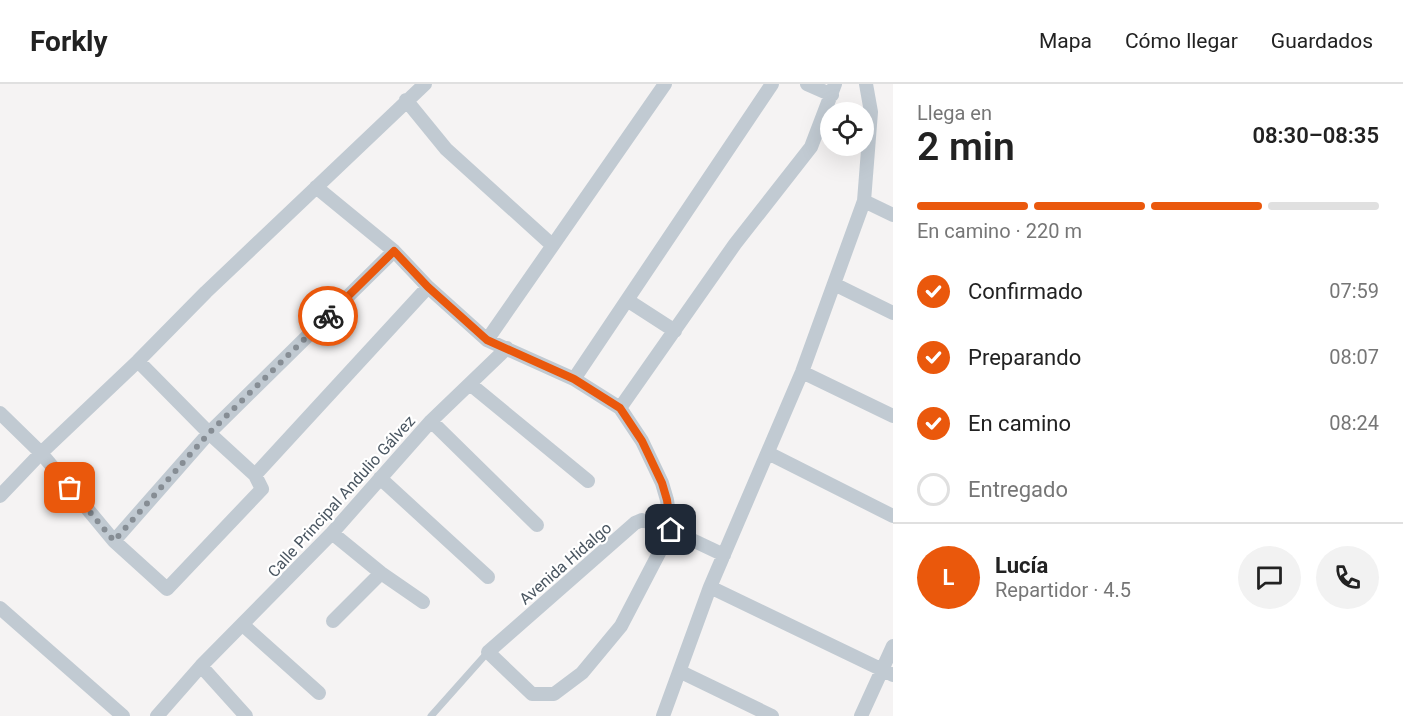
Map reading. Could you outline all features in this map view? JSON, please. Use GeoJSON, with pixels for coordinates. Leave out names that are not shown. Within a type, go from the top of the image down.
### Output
{"type":"FeatureCollection","features":[{"type":"Feature","properties":{"kind":"street"},"geometry":{"type":"LineString","coordinates":[[0,496],[206,292],[425,84]]}},
{"type":"Feature","properties":{"kind":"street"},"geometry":{"type":"LineString","coordinates":[[487,340],[664,84]]}},
{"type":"Feature","properties":{"kind":"street"},"geometry":{"type":"LineString","coordinates":[[574,379],[772,84]]}},
{"type":"Feature","properties":{"kind":"street"},"geometry":{"type":"LineString","coordinates":[[620,408],[735,244],[811,147],[833,89],[807,84]]}},
{"type":"Feature","properties":{"kind":"street"},"geometry":{"type":"LineString","coordinates":[[663,716],[681,672],[710,587],[802,372],[864,201],[871,112],[866,84]]}},
{"type":"Feature","properties":{"kind":"street"},"geometry":{"type":"LineString","coordinates":[[406,100],[446,149],[552,245]]}},
{"type":"Feature","properties":{"kind":"street"},"geometry":{"type":"LineString","coordinates":[[316,188],[394,251],[428,287],[487,340],[574,379],[620,408],[642,441],[662,483],[671,530],[621,626],[582,672],[555,694],[532,694],[488,652]]}},
{"type":"Feature","properties":{"kind":"street"},"geometry":{"type":"LineString","coordinates":[[864,201],[893,215]]}},
{"type":"Feature","properties":{"kind":"street"},"geometry":{"type":"LineString","coordinates":[[114,541],[209,433],[394,251]]}},
{"type":"Feature","properties":{"kind":"street"},"geometry":{"type":"LineString","coordinates":[[834,284],[893,313]]}},
{"type":"Feature","properties":{"kind":"street"},"geometry":{"type":"LineString","coordinates":[[255,475],[428,287]]}},
{"type":"Feature","properties":{"kind":"street"},"geometry":{"type":"LineString","coordinates":[[627,300],[675,331]]}},
{"type":"Feature","properties":{"kind":"street","name":"Calle Principal Andulio Gálvez"},"geometry":{"type":"LineString","coordinates":[[157,716],[201,666],[332,533],[431,422],[507,348]]}},
{"type":"Feature","properties":{"kind":"street"},"geometry":{"type":"LineString","coordinates":[[0,413],[41,453],[114,541],[167,589],[262,489],[255,475],[209,433],[138,361]]}},
{"type":"Feature","properties":{"kind":"street"},"geometry":{"type":"LineString","coordinates":[[802,372],[893,416]]}},
{"type":"Feature","properties":{"kind":"street"},"geometry":{"type":"LineString","coordinates":[[470,384],[588,481]]}},
{"type":"Feature","properties":{"kind":"street"},"geometry":{"type":"LineString","coordinates":[[431,422],[537,525]]}},
{"type":"Feature","properties":{"kind":"street"},"geometry":{"type":"LineString","coordinates":[[768,453],[893,516]]}},
{"type":"Feature","properties":{"kind":"street"},"geometry":{"type":"LineString","coordinates":[[380,478],[488,577]]}},
{"type":"Feature","properties":{"kind":"street","name":"Avenida Hidalgo"},"geometry":{"type":"LineString","coordinates":[[488,652],[635,523],[642,520],[650,521],[724,555]]}},
{"type":"Feature","properties":{"kind":"street"},"geometry":{"type":"LineString","coordinates":[[332,533],[381,573],[423,602]]}},
{"type":"Feature","properties":{"kind":"street"},"geometry":{"type":"LineString","coordinates":[[333,621],[381,573]]}},
{"type":"Feature","properties":{"kind":"street"},"geometry":{"type":"LineString","coordinates":[[710,587],[888,672]]}},
{"type":"Feature","properties":{"kind":"street"},"geometry":{"type":"LineString","coordinates":[[0,608],[123,716]]}},
{"type":"Feature","properties":{"kind":"street"},"geometry":{"type":"LineString","coordinates":[[243,624],[319,693]]}},
{"type":"Feature","properties":{"kind":"street"},"geometry":{"type":"LineString","coordinates":[[861,716],[888,672],[893,646]]}},
{"type":"Feature","properties":{"kind":"street"},"geometry":{"type":"LineString","coordinates":[[201,666],[246,716]]}},
{"type":"Feature","properties":{"kind":"street"},"geometry":{"type":"LineString","coordinates":[[681,672],[772,716]]}},
{"type":"Feature","properties":{"kind":"lane"},"geometry":{"type":"LineString","coordinates":[[431,716],[488,652]]}},
{"type":"Feature","properties":{"kind":"way so far"},"geometry":{"type":"LineString","coordinates":[[70,488],[114,541],[209,433],[328,316]]}},
{"type":"Feature","properties":{"kind":"route"},"geometry":{"type":"LineString","coordinates":[[328,316],[394,251],[428,287],[487,340],[574,379],[620,408],[642,441],[662,483],[671,530]]}}]}
